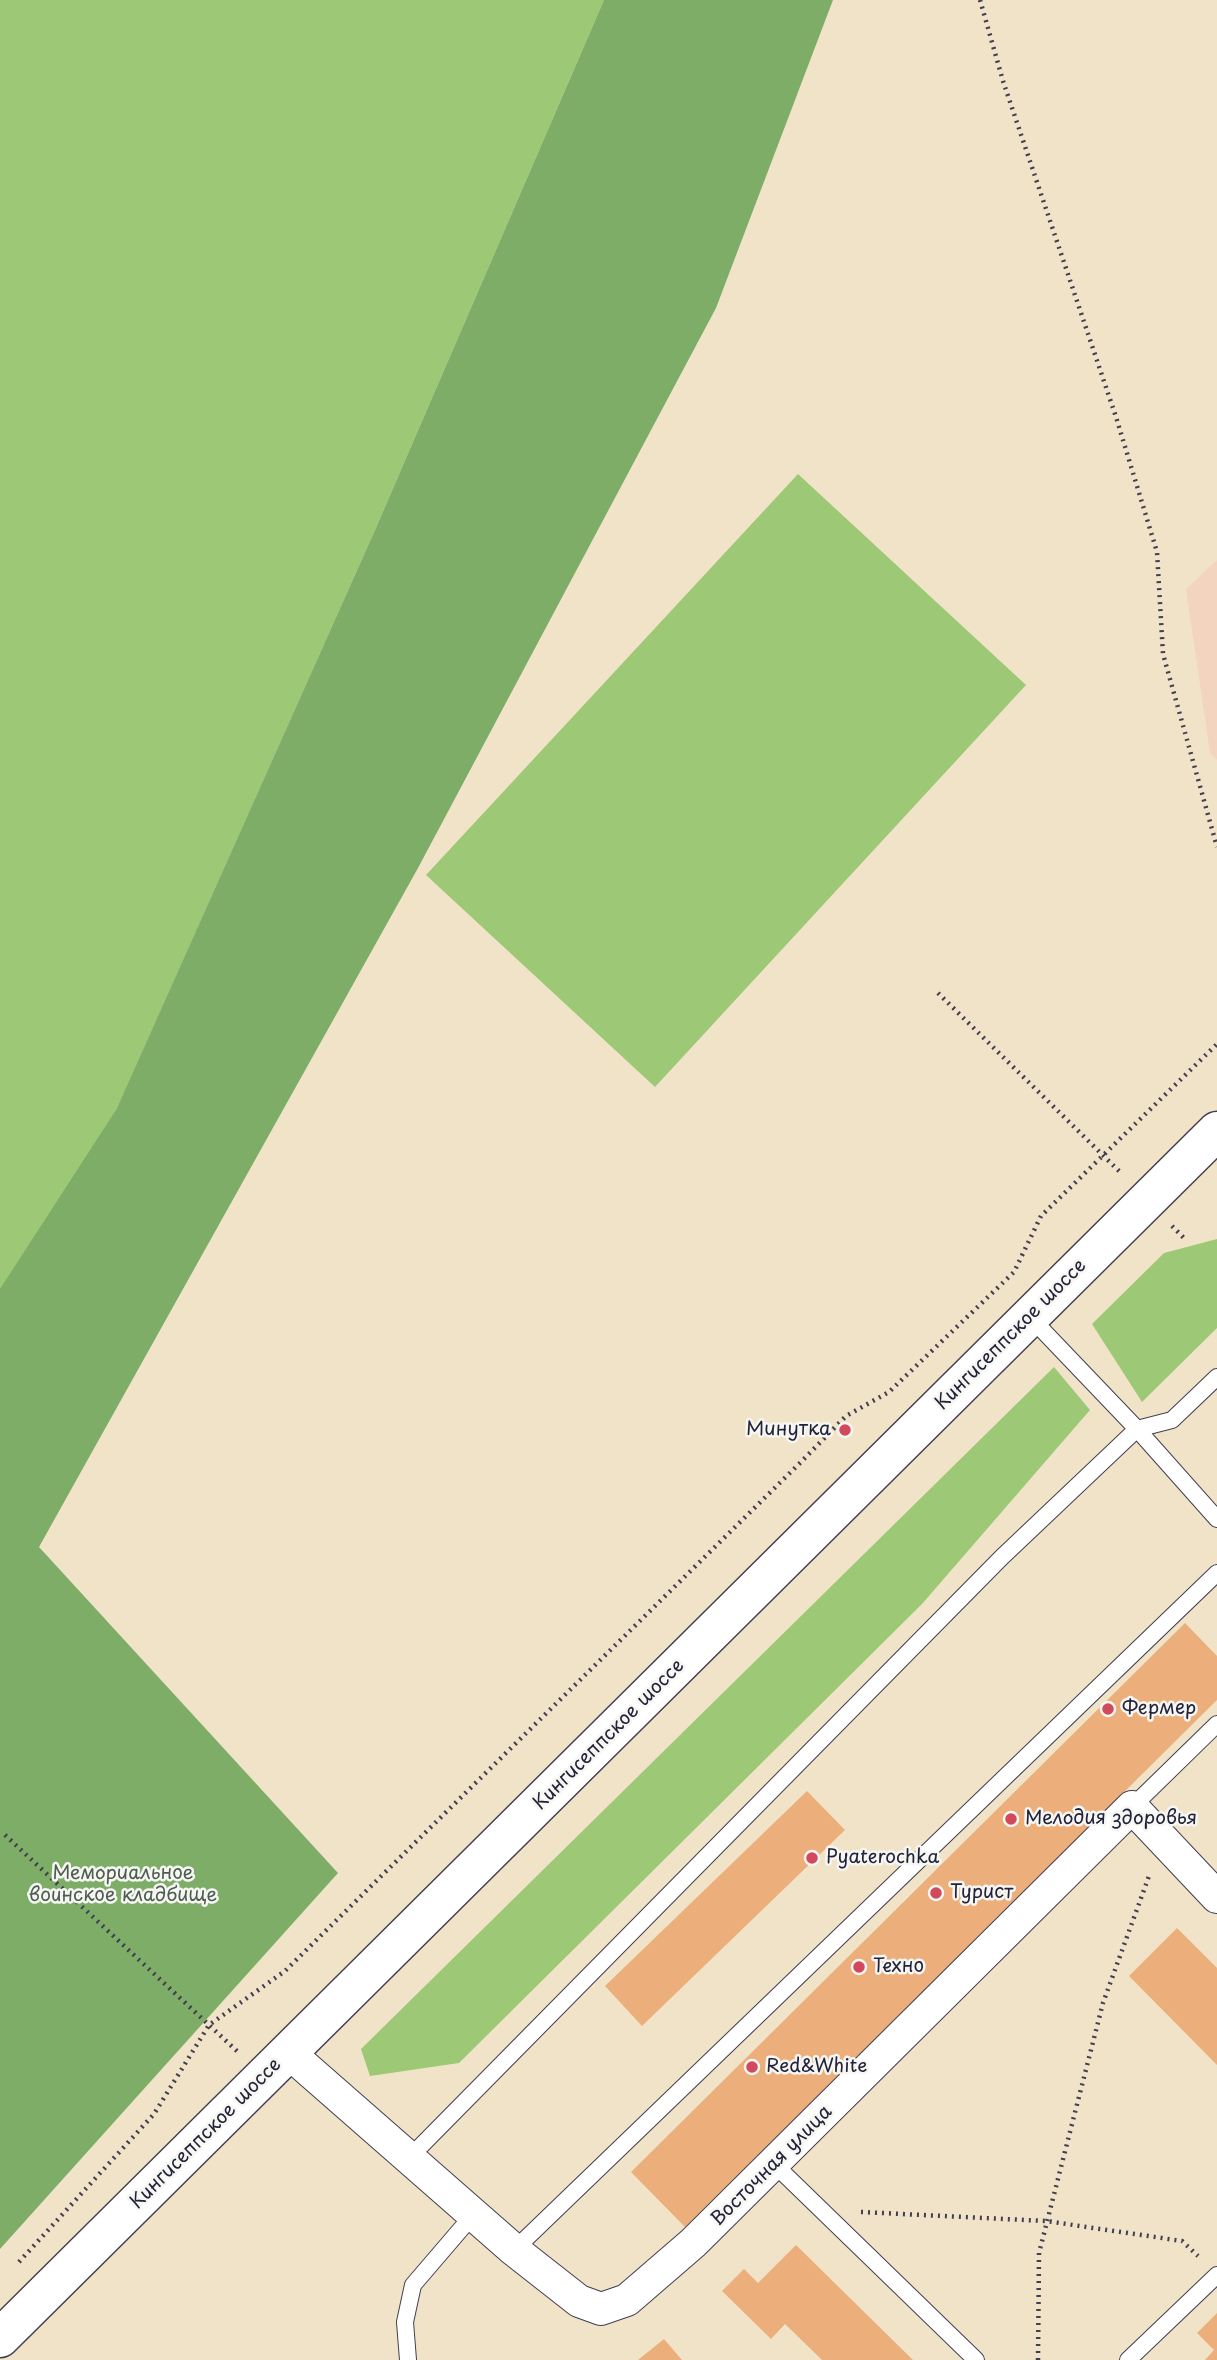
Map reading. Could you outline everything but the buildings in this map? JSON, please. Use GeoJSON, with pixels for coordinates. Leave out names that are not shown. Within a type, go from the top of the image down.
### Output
{"type":"FeatureCollection","features":[{"type":"Feature","properties":{"kind":"highway","name":"Кингисеппское шоссе"},"geometry":{"type":"LineString","coordinates":[[0,2338],[1217,1131]]}},
{"type":"Feature","properties":{"kind":"street","name":"Восточная улица"},"geometry":{"type":"LineString","coordinates":[[276,2064],[408,2159],[514,2250],[579,2301],[601,2309],[627,2300],[693,2243],[1132,1807]]}},
{"type":"Feature","properties":{"kind":"street"},"geometry":{"type":"LineString","coordinates":[[1132,1807],[1217,1897]]}},
{"type":"Feature","properties":{"kind":"lane"},"geometry":{"type":"LineString","coordinates":[[1030,1317],[1137,1429],[1217,1519]]}},
{"type":"Feature","properties":{"kind":"lane"},"geometry":{"type":"LineString","coordinates":[[408,2159],[1002,1557],[1137,1429],[1172,1420],[1217,1377]]}},
{"type":"Feature","properties":{"kind":"lane"},"geometry":{"type":"LineString","coordinates":[[514,2250],[1217,1573]]}},
{"type":"Feature","properties":{"kind":"lane"},"geometry":{"type":"LineString","coordinates":[[1132,1807],[1217,1724]]}},
{"type":"Feature","properties":{"kind":"lane"},"geometry":{"type":"LineString","coordinates":[[774,2164],[976,2360]]}},
{"type":"Feature","properties":{"kind":"lane"},"geometry":{"type":"LineString","coordinates":[[408,2360],[405,2322],[413,2285],[473,2215]]}},
{"type":"Feature","properties":{"kind":"lane"},"geometry":{"type":"LineString","coordinates":[[1128,2360],[1217,2275]]}},
{"type":"Feature","properties":{"kind":"path"},"geometry":{"type":"LineString","coordinates":[[980,0],[1003,81],[1116,417],[1157,552],[1163,653],[1217,847]]}},
{"type":"Feature","properties":{"kind":"path"},"geometry":{"type":"LineString","coordinates":[[938,993],[1184,1238]]}},
{"type":"Feature","properties":{"kind":"path"},"geometry":{"type":"LineString","coordinates":[[18,2263],[154,2114],[209,2025],[285,1971],[801,1462],[829,1431],[846,1416],[889,1392],[1014,1272],[1041,1216],[1217,1044]]}},
{"type":"Feature","properties":{"kind":"path"},"geometry":{"type":"LineString","coordinates":[[5,1835],[209,2025],[276,2064]]}},
{"type":"Feature","properties":{"kind":"path"},"geometry":{"type":"LineString","coordinates":[[1038,2360],[1038,2253],[1103,2003],[1162,1839]]}},
{"type":"Feature","properties":{"kind":"path"},"geometry":{"type":"LineString","coordinates":[[821,2210],[1046,2221],[1182,2241],[1217,2275]]}},
{"type":"Feature","properties":{"kind":"shaded area"},"geometry":{"type":"Polygon","coordinates":[[[1217,560],[1217,760],[1210,753],[1186,589],[1217,560]]]}},
{"type":"Feature","properties":{"kind":"green space"},"geometry":{"type":"Polygon","coordinates":[[[0,0],[604,0],[375,530],[97,1153],[0,1299],[0,0]]]}},
{"type":"Feature","properties":{"kind":"green space","name":"Мемориальное воинское кладбище"},"geometry":{"type":"Polygon","coordinates":[[[604,0],[833,0],[716,308],[418,868],[39,1547],[338,1873],[0,2249],[0,1289],[116,1110],[375,530],[604,0]]]}},
{"type":"Feature","properties":{"kind":"green space"},"geometry":{"type":"Polygon","coordinates":[[[798,474],[1026,685],[655,1087],[426,875],[798,474]]]}},
{"type":"Feature","properties":{"kind":"green space"},"geometry":{"type":"Polygon","coordinates":[[[1217,1239],[1217,1328],[1142,1402],[1092,1324],[1164,1253],[1217,1239]]]}},
{"type":"Feature","properties":{"kind":"green space"},"geometry":{"type":"Polygon","coordinates":[[[1054,1367],[1090,1410],[922,1604],[459,2063],[370,2076],[361,2049],[1054,1367]]]}},
{"type":"Feature","properties":{"kind":"place","name":"Минутка"},"geometry":{"type":"Point","coordinates":[845,1430]}},
{"type":"Feature","properties":{"kind":"place","name":"Фермер"},"geometry":{"type":"Point","coordinates":[1108,1709]}},
{"type":"Feature","properties":{"kind":"place","name":"Мелодия здоровья"},"geometry":{"type":"Point","coordinates":[1011,1819]}},
{"type":"Feature","properties":{"kind":"place","name":"Pyaterochka"},"geometry":{"type":"Point","coordinates":[812,1858]}},
{"type":"Feature","properties":{"kind":"place","name":"Турист"},"geometry":{"type":"Point","coordinates":[936,1893]}},
{"type":"Feature","properties":{"kind":"place","name":"Техно"},"geometry":{"type":"Point","coordinates":[859,1967]}},
{"type":"Feature","properties":{"kind":"place","name":"Red&White"},"geometry":{"type":"Point","coordinates":[752,2067]}}]}
